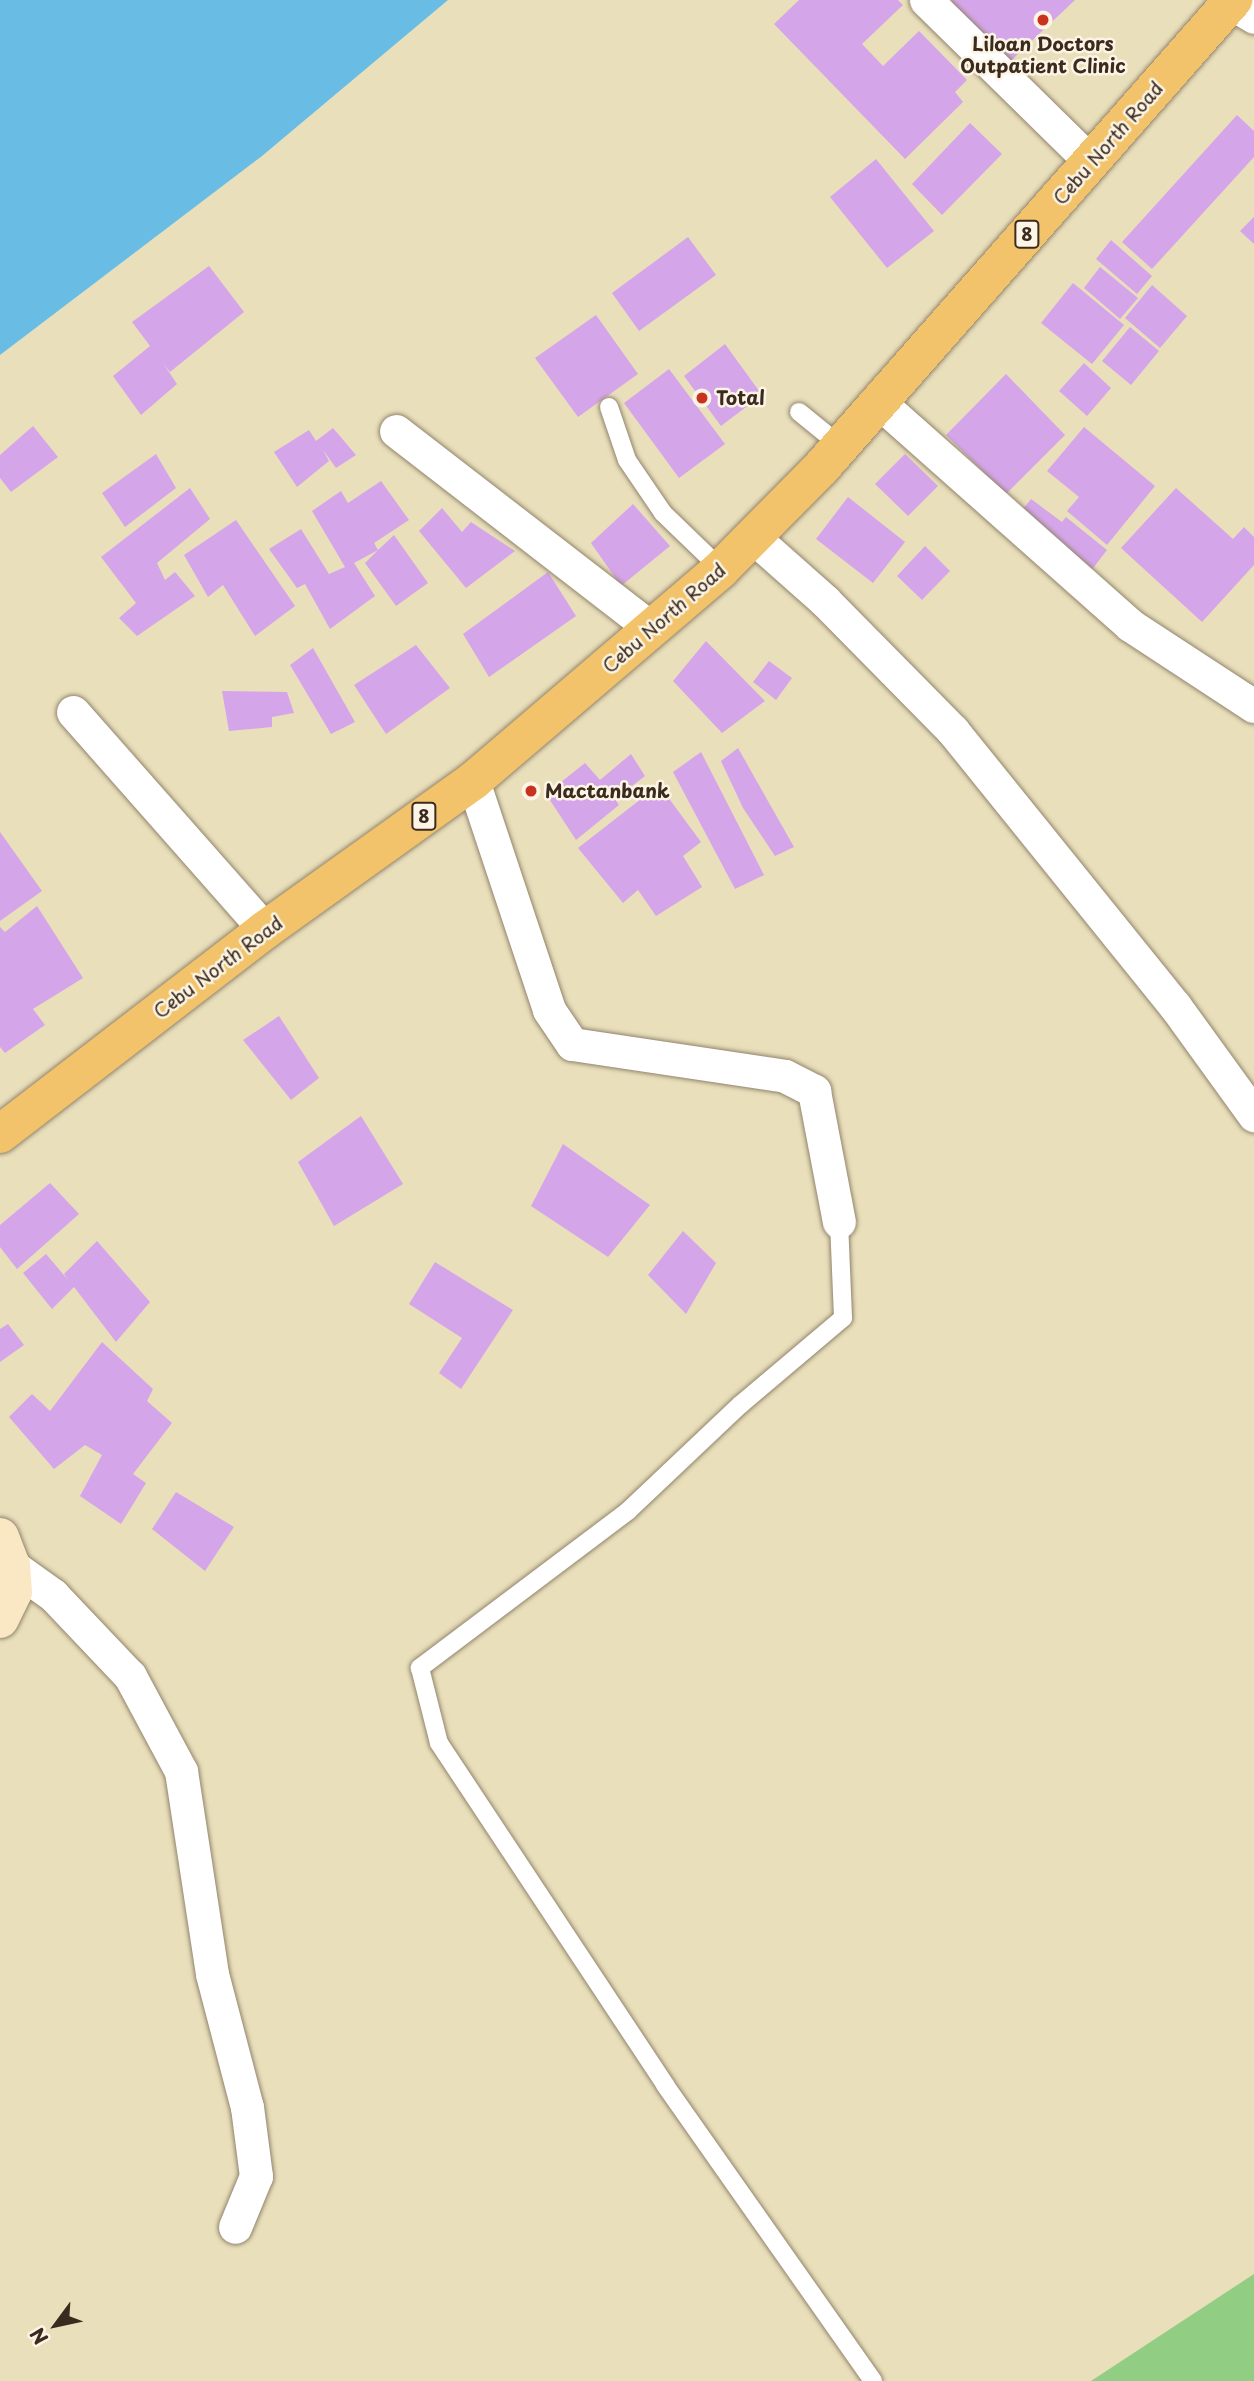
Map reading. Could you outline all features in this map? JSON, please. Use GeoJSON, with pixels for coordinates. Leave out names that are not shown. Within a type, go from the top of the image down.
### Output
{"type":"FeatureCollection","features":[{"type":"Feature","properties":{"kind":"highway","name":"Cebu North Road"},"geometry":{"type":"LineString","coordinates":[[0,1134],[265,930],[473,781],[721,569],[841,446],[1091,162],[1239,7]]}},
{"type":"Feature","properties":{"kind":"street"},"geometry":{"type":"LineString","coordinates":[[926,0],[1091,162]]}},
{"type":"Feature","properties":{"kind":"street"},"geometry":{"type":"LineString","coordinates":[[880,403],[1130,625],[1254,706]]}},
{"type":"Feature","properties":{"kind":"street"},"geometry":{"type":"LineString","coordinates":[[396,431],[652,629]]}},
{"type":"Feature","properties":{"kind":"street"},"geometry":{"type":"LineString","coordinates":[[754,537],[825,601],[953,731],[1175,1006],[1254,1115]]}},
{"type":"Feature","properties":{"kind":"street"},"geometry":{"type":"LineString","coordinates":[[73,712],[265,930]]}},
{"type":"Feature","properties":{"kind":"street"},"geometry":{"type":"LineString","coordinates":[[473,781],[549,1010],[572,1044],[785,1076],[814,1091],[839,1222]]}},
{"type":"Feature","properties":{"kind":"street"},"geometry":{"type":"LineString","coordinates":[[0,1619],[13,1592],[6,1551]]}},
{"type":"Feature","properties":{"kind":"street"},"geometry":{"type":"LineString","coordinates":[[6,1551],[53,1595],[130,1676],[181,1771],[212,1974],[247,2107],[256,2176],[235,2227]]}},
{"type":"Feature","properties":{"kind":"lane"},"geometry":{"type":"LineString","coordinates":[[609,407],[627,460],[663,513],[721,569]]}},
{"type":"Feature","properties":{"kind":"lane"},"geometry":{"type":"LineString","coordinates":[[799,412],[841,446]]}},
{"type":"Feature","properties":{"kind":"lane"},"geometry":{"type":"LineString","coordinates":[[839,1222],[843,1318],[740,1405],[628,1511],[420,1668],[439,1743],[665,2085],[873,2381]]}},
{"type":"Feature","properties":{"kind":"green space"},"geometry":{"type":"Polygon","coordinates":[[[1254,2274],[1254,2381],[1091,2381],[1254,2274]]]}},
{"type":"Feature","properties":{"kind":"water"},"geometry":{"type":"Polygon","coordinates":[[[0,0],[448,0],[262,156],[0,355],[0,0]]]}},
{"type":"Feature","properties":{"kind":"building"},"geometry":{"type":"Polygon","coordinates":[[[799,0],[898,0],[903,5],[862,44],[883,66],[919,31],[967,80],[955,92],[963,102],[905,159],[774,24],[799,0]]]}},
{"type":"Feature","properties":{"kind":"building"},"geometry":{"type":"Polygon","coordinates":[[[953,0],[1075,0],[1000,71],[942,11],[953,0]]]}},
{"type":"Feature","properties":{"kind":"building"},"geometry":{"type":"Polygon","coordinates":[[[1237,115],[1254,131],[1254,157],[1152,269],[1122,242],[1237,115]]]}},
{"type":"Feature","properties":{"kind":"building"},"geometry":{"type":"Polygon","coordinates":[[[970,123],[1002,154],[942,215],[912,184],[970,123]]]}},
{"type":"Feature","properties":{"kind":"building"},"geometry":{"type":"Polygon","coordinates":[[[876,159],[934,231],[887,268],[830,197],[876,159]]]}},
{"type":"Feature","properties":{"kind":"building"},"geometry":{"type":"Polygon","coordinates":[[[1254,217],[1254,244],[1240,231],[1254,217]]]}},
{"type":"Feature","properties":{"kind":"building"},"geometry":{"type":"Polygon","coordinates":[[[688,237],[716,275],[639,331],[612,293],[688,237]]]}},
{"type":"Feature","properties":{"kind":"building"},"geometry":{"type":"Polygon","coordinates":[[[1111,240],[1152,276],[1137,294],[1096,259],[1111,240]]]}},
{"type":"Feature","properties":{"kind":"building"},"geometry":{"type":"Polygon","coordinates":[[[209,266],[244,312],[170,372],[163,363],[177,384],[141,415],[113,376],[150,346],[132,322],[209,266]]]}},
{"type":"Feature","properties":{"kind":"building"},"geometry":{"type":"Polygon","coordinates":[[[1100,267],[1138,298],[1120,319],[1084,288],[1100,267]]]}},
{"type":"Feature","properties":{"kind":"building"},"geometry":{"type":"Polygon","coordinates":[[[1073,283],[1124,325],[1092,364],[1041,323],[1073,283]]]}},
{"type":"Feature","properties":{"kind":"building"},"geometry":{"type":"Polygon","coordinates":[[[1152,285],[1187,316],[1160,348],[1125,318],[1152,285]]]}},
{"type":"Feature","properties":{"kind":"building"},"geometry":{"type":"Polygon","coordinates":[[[596,315],[638,374],[578,417],[535,358],[596,315]]]}},
{"type":"Feature","properties":{"kind":"building"},"geometry":{"type":"Polygon","coordinates":[[[1130,327],[1159,351],[1131,385],[1102,361],[1130,327]]]}},
{"type":"Feature","properties":{"kind":"building"},"geometry":{"type":"Polygon","coordinates":[[[725,344],[762,395],[721,426],[684,376],[725,344]]]}},
{"type":"Feature","properties":{"kind":"building"},"geometry":{"type":"Polygon","coordinates":[[[1084,363],[1111,388],[1087,416],[1059,391],[1084,363]]]}},
{"type":"Feature","properties":{"kind":"building"},"geometry":{"type":"Polygon","coordinates":[[[669,369],[725,444],[679,478],[624,403],[669,369]]]}},
{"type":"Feature","properties":{"kind":"building"},"geometry":{"type":"Polygon","coordinates":[[[1006,374],[1065,435],[1006,494],[946,435],[1006,374]]]}},
{"type":"Feature","properties":{"kind":"building"},"geometry":{"type":"Polygon","coordinates":[[[33,426],[58,457],[11,492],[0,478],[0,455],[33,426]]]}},
{"type":"Feature","properties":{"kind":"building"},"geometry":{"type":"Polygon","coordinates":[[[1084,427],[1155,486],[1107,545],[1067,511],[1079,497],[1047,471],[1084,427]]]}},
{"type":"Feature","properties":{"kind":"building"},"geometry":{"type":"Polygon","coordinates":[[[333,428],[356,455],[336,468],[323,450],[329,461],[297,487],[274,452],[309,430],[316,441],[333,428]]]}},
{"type":"Feature","properties":{"kind":"building"},"geometry":{"type":"Polygon","coordinates":[[[156,454],[176,488],[125,527],[102,493],[156,454]]]}},
{"type":"Feature","properties":{"kind":"building"},"geometry":{"type":"Polygon","coordinates":[[[905,454],[938,486],[908,516],[875,484],[905,454]]]}},
{"type":"Feature","properties":{"kind":"building"},"geometry":{"type":"Polygon","coordinates":[[[381,481],[409,520],[374,543],[378,550],[354,563],[375,596],[330,629],[305,584],[297,588],[269,549],[301,529],[329,574],[345,567],[312,511],[341,491],[348,503],[381,481]]]}},
{"type":"Feature","properties":{"kind":"building"},"geometry":{"type":"Polygon","coordinates":[[[190,488],[210,519],[157,563],[165,580],[175,572],[195,596],[137,636],[119,618],[136,603],[101,557],[190,488]]]}},
{"type":"Feature","properties":{"kind":"building"},"geometry":{"type":"Polygon","coordinates":[[[1176,488],[1233,539],[1244,527],[1254,537],[1254,565],[1202,622],[1121,548],[1176,488]]]}},
{"type":"Feature","properties":{"kind":"building"},"geometry":{"type":"Polygon","coordinates":[[[848,497],[905,542],[873,583],[816,539],[848,497]]]}},
{"type":"Feature","properties":{"kind":"building"},"geometry":{"type":"Polygon","coordinates":[[[1031,499],[1062,522],[1066,517],[1107,550],[1087,576],[1015,519],[1031,499]]]}},
{"type":"Feature","properties":{"kind":"building"},"geometry":{"type":"Polygon","coordinates":[[[633,504],[670,546],[621,586],[591,543],[633,504]]]}},
{"type":"Feature","properties":{"kind":"building"},"geometry":{"type":"Polygon","coordinates":[[[442,508],[462,532],[471,522],[515,551],[466,588],[419,531],[442,508]]]}},
{"type":"Feature","properties":{"kind":"building"},"geometry":{"type":"Polygon","coordinates":[[[236,520],[295,606],[255,636],[223,585],[208,597],[184,555],[236,520]]]}},
{"type":"Feature","properties":{"kind":"building"},"geometry":{"type":"Polygon","coordinates":[[[394,535],[428,583],[396,606],[365,563],[394,535]]]}},
{"type":"Feature","properties":{"kind":"building"},"geometry":{"type":"Polygon","coordinates":[[[925,546],[950,571],[922,600],[897,576],[925,546]]]}},
{"type":"Feature","properties":{"kind":"building"},"geometry":{"type":"Polygon","coordinates":[[[548,572],[576,616],[489,677],[463,634],[548,572]]]}},
{"type":"Feature","properties":{"kind":"building"},"geometry":{"type":"Polygon","coordinates":[[[706,641],[765,701],[722,733],[673,681],[706,641]]]}},
{"type":"Feature","properties":{"kind":"building"},"geometry":{"type":"Polygon","coordinates":[[[416,645],[450,688],[386,734],[354,685],[416,645]]]}},
{"type":"Feature","properties":{"kind":"building"},"geometry":{"type":"Polygon","coordinates":[[[313,648],[355,722],[331,734],[290,665],[313,648]]]}},
{"type":"Feature","properties":{"kind":"building"},"geometry":{"type":"Polygon","coordinates":[[[769,661],[792,678],[776,700],[753,682],[769,661]]]}},
{"type":"Feature","properties":{"kind":"building"},"geometry":{"type":"Polygon","coordinates":[[[222,691],[287,692],[294,713],[272,717],[272,727],[229,731],[222,691]]]}},
{"type":"Feature","properties":{"kind":"building"},"geometry":{"type":"Polygon","coordinates":[[[738,748],[794,847],[775,856],[743,808],[721,761],[738,748]]]}},
{"type":"Feature","properties":{"kind":"building"},"geometry":{"type":"Polygon","coordinates":[[[701,752],[764,875],[735,889],[673,772],[701,752]]]}},
{"type":"Feature","properties":{"kind":"building"},"geometry":{"type":"Polygon","coordinates":[[[631,754],[645,776],[615,799],[619,805],[576,840],[546,794],[585,763],[600,780],[631,754]]]}},
{"type":"Feature","properties":{"kind":"building"},"geometry":{"type":"Polygon","coordinates":[[[659,785],[701,842],[683,856],[702,887],[656,916],[638,890],[623,903],[578,848],[659,785]]]}},
{"type":"Feature","properties":{"kind":"building"},"geometry":{"type":"Polygon","coordinates":[[[0,832],[42,891],[0,921],[0,832]]]}},
{"type":"Feature","properties":{"kind":"building"},"geometry":{"type":"Polygon","coordinates":[[[37,906],[83,978],[33,1009],[45,1025],[5,1053],[0,1047],[0,927],[5,932],[37,906]]]}},
{"type":"Feature","properties":{"kind":"building"},"geometry":{"type":"Polygon","coordinates":[[[279,1016],[319,1078],[291,1100],[243,1040],[279,1016]]]}},
{"type":"Feature","properties":{"kind":"building"},"geometry":{"type":"Polygon","coordinates":[[[361,1116],[403,1184],[334,1226],[298,1162],[361,1116]]]}},
{"type":"Feature","properties":{"kind":"building"},"geometry":{"type":"Polygon","coordinates":[[[563,1144],[650,1205],[608,1257],[531,1206],[563,1144]]]}},
{"type":"Feature","properties":{"kind":"building"},"geometry":{"type":"Polygon","coordinates":[[[50,1183],[79,1214],[17,1269],[0,1247],[0,1225],[50,1183]]]}},
{"type":"Feature","properties":{"kind":"building"},"geometry":{"type":"Polygon","coordinates":[[[683,1231],[716,1263],[686,1314],[648,1275],[683,1231]]]}},
{"type":"Feature","properties":{"kind":"building"},"geometry":{"type":"Polygon","coordinates":[[[97,1241],[150,1302],[116,1342],[74,1287],[52,1309],[23,1273],[46,1254],[69,1281],[64,1274],[97,1241]]]}},
{"type":"Feature","properties":{"kind":"building"},"geometry":{"type":"Polygon","coordinates":[[[435,1262],[513,1310],[461,1389],[439,1373],[462,1338],[409,1304],[435,1262]]]}},
{"type":"Feature","properties":{"kind":"building"},"geometry":{"type":"Polygon","coordinates":[[[8,1324],[24,1345],[0,1362],[0,1329],[8,1324]]]}},
{"type":"Feature","properties":{"kind":"building"},"geometry":{"type":"Polygon","coordinates":[[[102,1342],[153,1389],[147,1401],[172,1423],[133,1474],[146,1483],[121,1524],[80,1496],[102,1455],[85,1445],[54,1469],[9,1417],[32,1394],[50,1411],[102,1342]]]}},
{"type":"Feature","properties":{"kind":"building"},"geometry":{"type":"Polygon","coordinates":[[[176,1492],[234,1527],[205,1571],[152,1529],[176,1492]]]}},
{"type":"Feature","properties":{"kind":"place","name":"Liloan Doctors Outpatient Clinic"},"geometry":{"type":"Point","coordinates":[1043,20]}},
{"type":"Feature","properties":{"kind":"place","name":"Total"},"geometry":{"type":"Point","coordinates":[702,398]}},
{"type":"Feature","properties":{"kind":"place","name":"Mactanbank"},"geometry":{"type":"Point","coordinates":[531,791]}}]}
